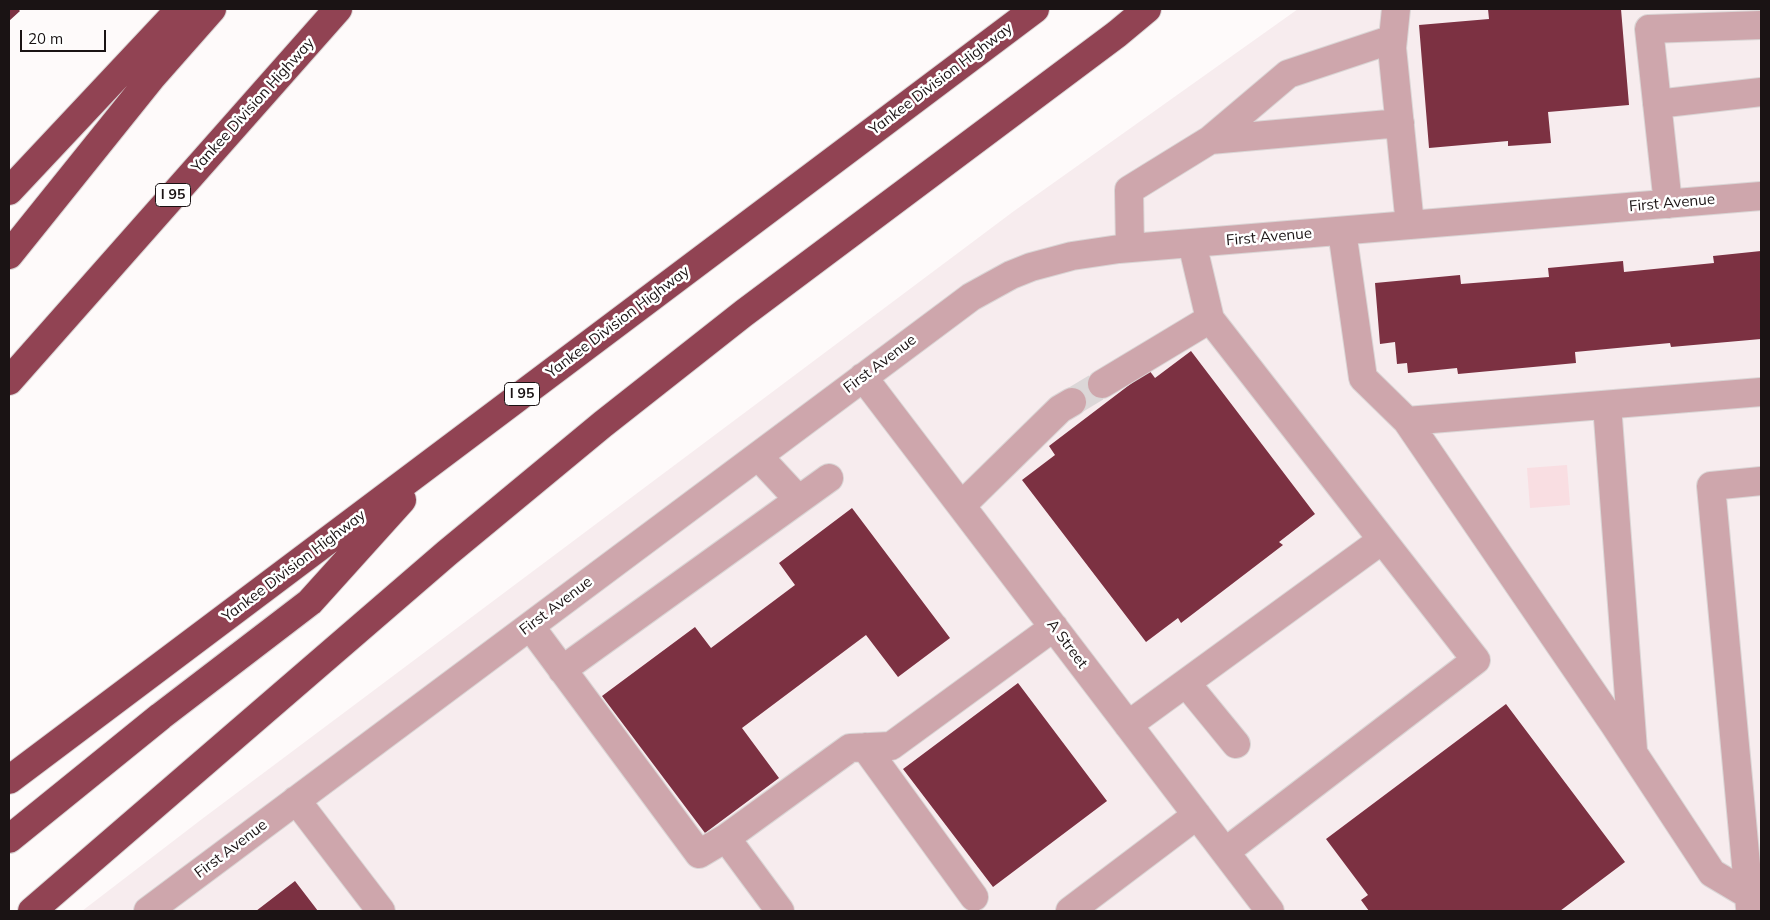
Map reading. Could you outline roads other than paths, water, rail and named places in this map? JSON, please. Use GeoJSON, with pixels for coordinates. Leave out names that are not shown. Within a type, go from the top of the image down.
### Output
{"type":"FeatureCollection","features":[{"type":"Feature","properties":{"kind":"highway"},"geometry":{"type":"LineString","coordinates":[[9,191],[180,9]]}},
{"type":"Feature","properties":{"kind":"highway"},"geometry":{"type":"LineString","coordinates":[[9,255],[152,77],[212,9]]}},
{"type":"Feature","properties":{"kind":"highway","name":"Yankee Division Highway"},"geometry":{"type":"LineString","coordinates":[[9,381],[338,9]]}},
{"type":"Feature","properties":{"kind":"highway","name":"Yankee Division Highway"},"geometry":{"type":"LineString","coordinates":[[9,780],[1035,9]]}},
{"type":"Feature","properties":{"kind":"highway"},"geometry":{"type":"LineString","coordinates":[[32,911],[447,553],[603,424],[744,313],[1117,34],[1147,9]]}},
{"type":"Feature","properties":{"kind":"highway"},"geometry":{"type":"LineString","coordinates":[[1117,34],[1161,9]]}},
{"type":"Feature","properties":{"kind":"highway"},"geometry":{"type":"LineString","coordinates":[[9,839],[154,721],[310,602],[443,454]]}},
{"type":"Feature","properties":{"kind":"street"},"geometry":{"type":"LineString","coordinates":[[1396,9],[1392,48],[1410,225]]}},
{"type":"Feature","properties":{"kind":"street"},"geometry":{"type":"LineString","coordinates":[[1668,204],[1648,19],[1761,25]]}},
{"type":"Feature","properties":{"kind":"street"},"geometry":{"type":"LineString","coordinates":[[1130,248],[1129,190],[1210,140],[1288,74],[1393,39]]}},
{"type":"Feature","properties":{"kind":"street"},"geometry":{"type":"LineString","coordinates":[[1656,104],[1761,92]]}},
{"type":"Feature","properties":{"kind":"street"},"geometry":{"type":"LineString","coordinates":[[1210,140],[1400,123]]}},
{"type":"Feature","properties":{"kind":"street","name":"First Avenue"},"geometry":{"type":"LineString","coordinates":[[148,911],[971,297],[1011,276],[1040,264],[1072,256],[1130,248],[1761,196]]}},
{"type":"Feature","properties":{"kind":"street"},"geometry":{"type":"LineString","coordinates":[[1342,231],[1363,378],[1407,421],[1633,753],[1712,873],[1749,903]]}},
{"type":"Feature","properties":{"kind":"street"},"geometry":{"type":"LineString","coordinates":[[1192,243],[1210,319],[1476,660],[1225,852]]}},
{"type":"Feature","properties":{"kind":"street"},"geometry":{"type":"LineString","coordinates":[[1102,384],[1210,319]]}},
{"type":"Feature","properties":{"kind":"street","name":"A Street"},"geometry":{"type":"LineString","coordinates":[[864,377],[1270,911]]}},
{"type":"Feature","properties":{"kind":"street"},"geometry":{"type":"LineString","coordinates":[[1407,421],[1761,392]]}},
{"type":"Feature","properties":{"kind":"street"},"geometry":{"type":"LineString","coordinates":[[962,505],[1060,409],[1072,402]]}},
{"type":"Feature","properties":{"kind":"street"},"geometry":{"type":"LineString","coordinates":[[1607,404],[1633,753]]}},
{"type":"Feature","properties":{"kind":"street"},"geometry":{"type":"LineString","coordinates":[[758,456],[798,499]]}},
{"type":"Feature","properties":{"kind":"street"},"geometry":{"type":"LineString","coordinates":[[562,670],[829,478]]}},
{"type":"Feature","properties":{"kind":"street"},"geometry":{"type":"LineString","coordinates":[[1749,903],[1712,486],[1761,481]]}},
{"type":"Feature","properties":{"kind":"street"},"geometry":{"type":"LineString","coordinates":[[1128,725],[1382,540]]}},
{"type":"Feature","properties":{"kind":"street"},"geometry":{"type":"LineString","coordinates":[[530,626],[699,854],[726,838],[850,748],[892,746],[1054,627]]}},
{"type":"Feature","properties":{"kind":"street"},"geometry":{"type":"LineString","coordinates":[[1186,683],[1236,744]]}},
{"type":"Feature","properties":{"kind":"street"},"geometry":{"type":"LineString","coordinates":[[865,747],[974,897]]}},
{"type":"Feature","properties":{"kind":"street"},"geometry":{"type":"LineString","coordinates":[[296,800],[381,911]]}},
{"type":"Feature","properties":{"kind":"street"},"geometry":{"type":"LineString","coordinates":[[1070,911],[1197,815]]}},
{"type":"Feature","properties":{"kind":"street"},"geometry":{"type":"LineString","coordinates":[[726,838],[780,911]]}},
{"type":"Feature","properties":{"kind":"tunnel"},"geometry":{"type":"LineString","coordinates":[[1072,402],[1102,384]]}}]}
